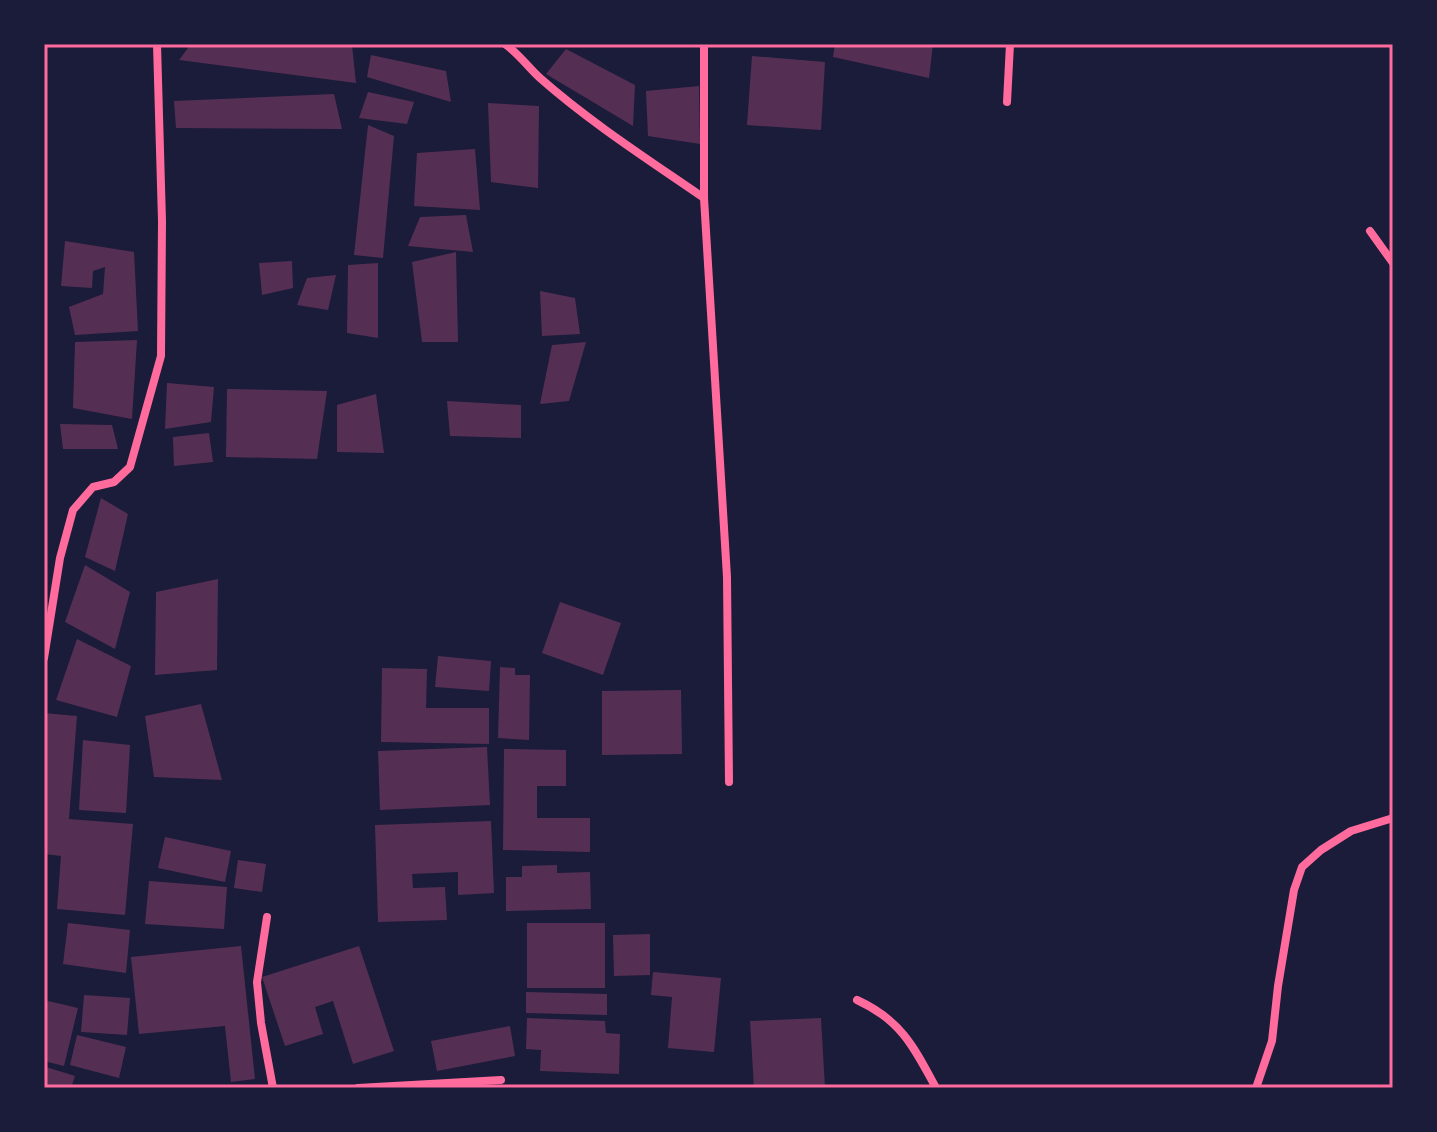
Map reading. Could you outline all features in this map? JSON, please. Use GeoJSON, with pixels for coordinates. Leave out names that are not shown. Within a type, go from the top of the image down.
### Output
{"type":"FeatureCollection","features":[{"type":"Feature","properties":{"kind":"street"},"geometry":{"type":"LineString","coordinates":[[44,658],[60,558],[73,510],[93,487],[114,482],[130,467],[161,356],[162,221],[157,44]]}},
{"type":"Feature","properties":{"kind":"street"},"geometry":{"type":"LineString","coordinates":[[505,44],[518,53],[539,77],[613,135],[704,198]]}},
{"type":"Feature","properties":{"kind":"street"},"geometry":{"type":"LineString","coordinates":[[704,44],[704,198],[727,577],[729,782]]}},
{"type":"Feature","properties":{"kind":"street"},"geometry":{"type":"LineString","coordinates":[[1007,102],[1010,44]]}},
{"type":"Feature","properties":{"kind":"street"},"geometry":{"type":"LineString","coordinates":[[1370,231],[1393,263]]}},
{"type":"Feature","properties":{"kind":"street"},"geometry":{"type":"LineString","coordinates":[[1256,1088],[1272,1041],[1294,890],[1302,867],[1321,850],[1351,831],[1393,818]]}},
{"type":"Feature","properties":{"kind":"street"},"geometry":{"type":"LineString","coordinates":[[267,917],[257,982],[273,1088]]}},
{"type":"Feature","properties":{"kind":"street"},"geometry":{"type":"LineString","coordinates":[[857,1000],[877,1009],[897,1025],[936,1088]]}},
{"type":"Feature","properties":{"kind":"street"},"geometry":{"type":"LineString","coordinates":[[358,1088],[501,1080]]}},
{"type":"Feature","properties":{"kind":"building"},"geometry":{"type":"Polygon","coordinates":[[[191,44],[352,45],[356,83],[179,60],[191,44]]]}},
{"type":"Feature","properties":{"kind":"building"},"geometry":{"type":"Polygon","coordinates":[[[835,44],[933,44],[929,78],[833,57],[835,44]]]}},
{"type":"Feature","properties":{"kind":"building"},"geometry":{"type":"Polygon","coordinates":[[[566,49],[635,85],[633,126],[546,74],[566,49]]]}},
{"type":"Feature","properties":{"kind":"building"},"geometry":{"type":"Polygon","coordinates":[[[371,55],[446,71],[451,102],[367,77],[371,55]]]}},
{"type":"Feature","properties":{"kind":"building"},"geometry":{"type":"Polygon","coordinates":[[[752,56],[825,62],[821,130],[747,125],[752,56]]]}},
{"type":"Feature","properties":{"kind":"building"},"geometry":{"type":"Polygon","coordinates":[[[699,86],[700,144],[648,136],[646,91],[699,86]]]}},
{"type":"Feature","properties":{"kind":"building"},"geometry":{"type":"Polygon","coordinates":[[[368,92],[414,102],[407,124],[359,118],[368,92]]]}},
{"type":"Feature","properties":{"kind":"building"},"geometry":{"type":"Polygon","coordinates":[[[334,94],[342,129],[176,128],[174,101],[334,94]]]}},
{"type":"Feature","properties":{"kind":"building"},"geometry":{"type":"Polygon","coordinates":[[[488,103],[539,106],[538,188],[491,182],[488,103]]]}},
{"type":"Feature","properties":{"kind":"building"},"geometry":{"type":"Polygon","coordinates":[[[368,125],[394,136],[383,258],[354,255],[368,125]]]}},
{"type":"Feature","properties":{"kind":"building"},"geometry":{"type":"Polygon","coordinates":[[[475,149],[480,210],[414,206],[417,153],[475,149]]]}},
{"type":"Feature","properties":{"kind":"building"},"geometry":{"type":"Polygon","coordinates":[[[466,215],[473,252],[408,246],[420,217],[466,215]]]}},
{"type":"Feature","properties":{"kind":"building"},"geometry":{"type":"Polygon","coordinates":[[[65,241],[134,252],[138,331],[75,335],[69,307],[103,294],[105,267],[93,271],[92,288],[61,286],[65,241]]]}},
{"type":"Feature","properties":{"kind":"building"},"geometry":{"type":"Polygon","coordinates":[[[456,252],[458,342],[422,342],[412,262],[456,252]]]}},
{"type":"Feature","properties":{"kind":"building"},"geometry":{"type":"Polygon","coordinates":[[[292,261],[293,288],[262,295],[259,263],[292,261]]]}},
{"type":"Feature","properties":{"kind":"building"},"geometry":{"type":"Polygon","coordinates":[[[378,263],[378,338],[347,333],[348,265],[378,263]]]}},
{"type":"Feature","properties":{"kind":"building"},"geometry":{"type":"Polygon","coordinates":[[[336,275],[328,310],[297,305],[307,278],[336,275]]]}},
{"type":"Feature","properties":{"kind":"building"},"geometry":{"type":"Polygon","coordinates":[[[540,291],[575,298],[580,334],[542,336],[540,291]]]}},
{"type":"Feature","properties":{"kind":"building"},"geometry":{"type":"Polygon","coordinates":[[[137,340],[132,419],[73,408],[75,342],[137,340]]]}},
{"type":"Feature","properties":{"kind":"building"},"geometry":{"type":"Polygon","coordinates":[[[586,342],[569,401],[540,404],[552,345],[586,342]]]}},
{"type":"Feature","properties":{"kind":"building"},"geometry":{"type":"Polygon","coordinates":[[[167,383],[214,387],[211,422],[165,429],[167,383]]]}},
{"type":"Feature","properties":{"kind":"building"},"geometry":{"type":"Polygon","coordinates":[[[227,389],[327,391],[317,459],[226,457],[227,389]]]}},
{"type":"Feature","properties":{"kind":"building"},"geometry":{"type":"Polygon","coordinates":[[[376,394],[384,453],[337,452],[337,405],[376,394]]]}},
{"type":"Feature","properties":{"kind":"building"},"geometry":{"type":"Polygon","coordinates":[[[447,401],[521,405],[521,438],[450,436],[447,401]]]}},
{"type":"Feature","properties":{"kind":"building"},"geometry":{"type":"Polygon","coordinates":[[[60,424],[112,425],[118,449],[63,449],[60,424]]]}},
{"type":"Feature","properties":{"kind":"building"},"geometry":{"type":"Polygon","coordinates":[[[209,433],[213,462],[174,466],[173,437],[209,433]]]}},
{"type":"Feature","properties":{"kind":"building"},"geometry":{"type":"Polygon","coordinates":[[[101,498],[128,514],[115,571],[85,557],[101,498]]]}},
{"type":"Feature","properties":{"kind":"building"},"geometry":{"type":"Polygon","coordinates":[[[85,565],[130,592],[115,649],[65,622],[85,565]]]}},
{"type":"Feature","properties":{"kind":"building"},"geometry":{"type":"Polygon","coordinates":[[[218,579],[217,670],[155,675],[156,592],[218,579]]]}},
{"type":"Feature","properties":{"kind":"building"},"geometry":{"type":"Polygon","coordinates":[[[560,602],[621,623],[603,675],[542,653],[560,602]]]}},
{"type":"Feature","properties":{"kind":"building"},"geometry":{"type":"Polygon","coordinates":[[[77,639],[131,666],[117,717],[56,700],[77,639]]]}},
{"type":"Feature","properties":{"kind":"building"},"geometry":{"type":"Polygon","coordinates":[[[438,656],[491,661],[489,691],[435,687],[438,656]]]}},
{"type":"Feature","properties":{"kind":"building"},"geometry":{"type":"Polygon","coordinates":[[[500,667],[515,668],[515,675],[530,675],[529,740],[498,738],[500,667]]]}},
{"type":"Feature","properties":{"kind":"building"},"geometry":{"type":"Polygon","coordinates":[[[382,668],[427,669],[426,708],[489,708],[489,744],[381,742],[382,668]]]}},
{"type":"Feature","properties":{"kind":"building"},"geometry":{"type":"Polygon","coordinates":[[[681,690],[682,754],[602,755],[602,691],[681,690]]]}},
{"type":"Feature","properties":{"kind":"building"},"geometry":{"type":"Polygon","coordinates":[[[201,704],[222,780],[154,777],[145,716],[201,704]]]}},
{"type":"Feature","properties":{"kind":"building"},"geometry":{"type":"Polygon","coordinates":[[[44,713],[77,716],[69,819],[133,824],[125,915],[57,909],[61,856],[44,854],[44,713]]]}},
{"type":"Feature","properties":{"kind":"building"},"geometry":{"type":"Polygon","coordinates":[[[83,740],[130,745],[126,813],[79,810],[83,740]]]}},
{"type":"Feature","properties":{"kind":"building"},"geometry":{"type":"Polygon","coordinates":[[[487,747],[490,805],[380,810],[378,751],[487,747]]]}},
{"type":"Feature","properties":{"kind":"building"},"geometry":{"type":"Polygon","coordinates":[[[504,749],[566,750],[566,786],[537,786],[537,818],[590,818],[590,852],[503,850],[504,749]]]}},
{"type":"Feature","properties":{"kind":"building"},"geometry":{"type":"Polygon","coordinates":[[[491,821],[494,893],[458,895],[458,872],[412,874],[413,888],[445,887],[447,920],[378,922],[375,825],[491,821]]]}},
{"type":"Feature","properties":{"kind":"building"},"geometry":{"type":"Polygon","coordinates":[[[165,837],[231,851],[225,882],[158,868],[165,837]]]}},
{"type":"Feature","properties":{"kind":"building"},"geometry":{"type":"Polygon","coordinates":[[[238,860],[266,864],[262,892],[234,888],[238,860]]]}},
{"type":"Feature","properties":{"kind":"building"},"geometry":{"type":"Polygon","coordinates":[[[557,865],[557,873],[590,872],[591,909],[506,911],[506,877],[522,877],[522,866],[557,865]]]}},
{"type":"Feature","properties":{"kind":"building"},"geometry":{"type":"Polygon","coordinates":[[[149,881],[227,887],[224,929],[145,924],[149,881]]]}},
{"type":"Feature","properties":{"kind":"building"},"geometry":{"type":"Polygon","coordinates":[[[68,923],[130,930],[126,973],[63,964],[68,923]]]}},
{"type":"Feature","properties":{"kind":"building"},"geometry":{"type":"Polygon","coordinates":[[[527,923],[605,923],[605,988],[527,988],[527,923]]]}},
{"type":"Feature","properties":{"kind":"building"},"geometry":{"type":"Polygon","coordinates":[[[650,934],[650,975],[614,976],[613,935],[650,934]]]}},
{"type":"Feature","properties":{"kind":"building"},"geometry":{"type":"Polygon","coordinates":[[[241,946],[255,1079],[231,1082],[225,1026],[139,1034],[131,957],[241,946]]]}},
{"type":"Feature","properties":{"kind":"building"},"geometry":{"type":"Polygon","coordinates":[[[359,946],[394,1051],[353,1064],[333,1001],[315,1007],[323,1034],[285,1046],[262,977],[359,946]]]}},
{"type":"Feature","properties":{"kind":"building"},"geometry":{"type":"Polygon","coordinates":[[[653,972],[721,978],[714,1052],[668,1048],[672,997],[651,995],[653,972]]]}},
{"type":"Feature","properties":{"kind":"building"},"geometry":{"type":"Polygon","coordinates":[[[526,992],[607,994],[607,1015],[526,1013],[526,992]]]}},
{"type":"Feature","properties":{"kind":"building"},"geometry":{"type":"Polygon","coordinates":[[[84,995],[130,998],[127,1035],[81,1032],[84,995]]]}},
{"type":"Feature","properties":{"kind":"building"},"geometry":{"type":"Polygon","coordinates":[[[44,1000],[78,1008],[64,1066],[44,1061],[44,1000]]]}},
{"type":"Feature","properties":{"kind":"building"},"geometry":{"type":"Polygon","coordinates":[[[527,1018],[605,1021],[606,1033],[620,1034],[619,1074],[540,1071],[541,1050],[526,1049],[527,1018]]]}},
{"type":"Feature","properties":{"kind":"building"},"geometry":{"type":"Polygon","coordinates":[[[821,1018],[825,1088],[754,1088],[750,1021],[821,1018]]]}},
{"type":"Feature","properties":{"kind":"building"},"geometry":{"type":"Polygon","coordinates":[[[510,1026],[515,1056],[437,1071],[431,1041],[510,1026]]]}},
{"type":"Feature","properties":{"kind":"building"},"geometry":{"type":"Polygon","coordinates":[[[77,1035],[126,1047],[119,1078],[70,1065],[77,1035]]]}},
{"type":"Feature","properties":{"kind":"building"},"geometry":{"type":"Polygon","coordinates":[[[46,1067],[75,1076],[71,1088],[44,1088],[46,1067]]]}}]}
